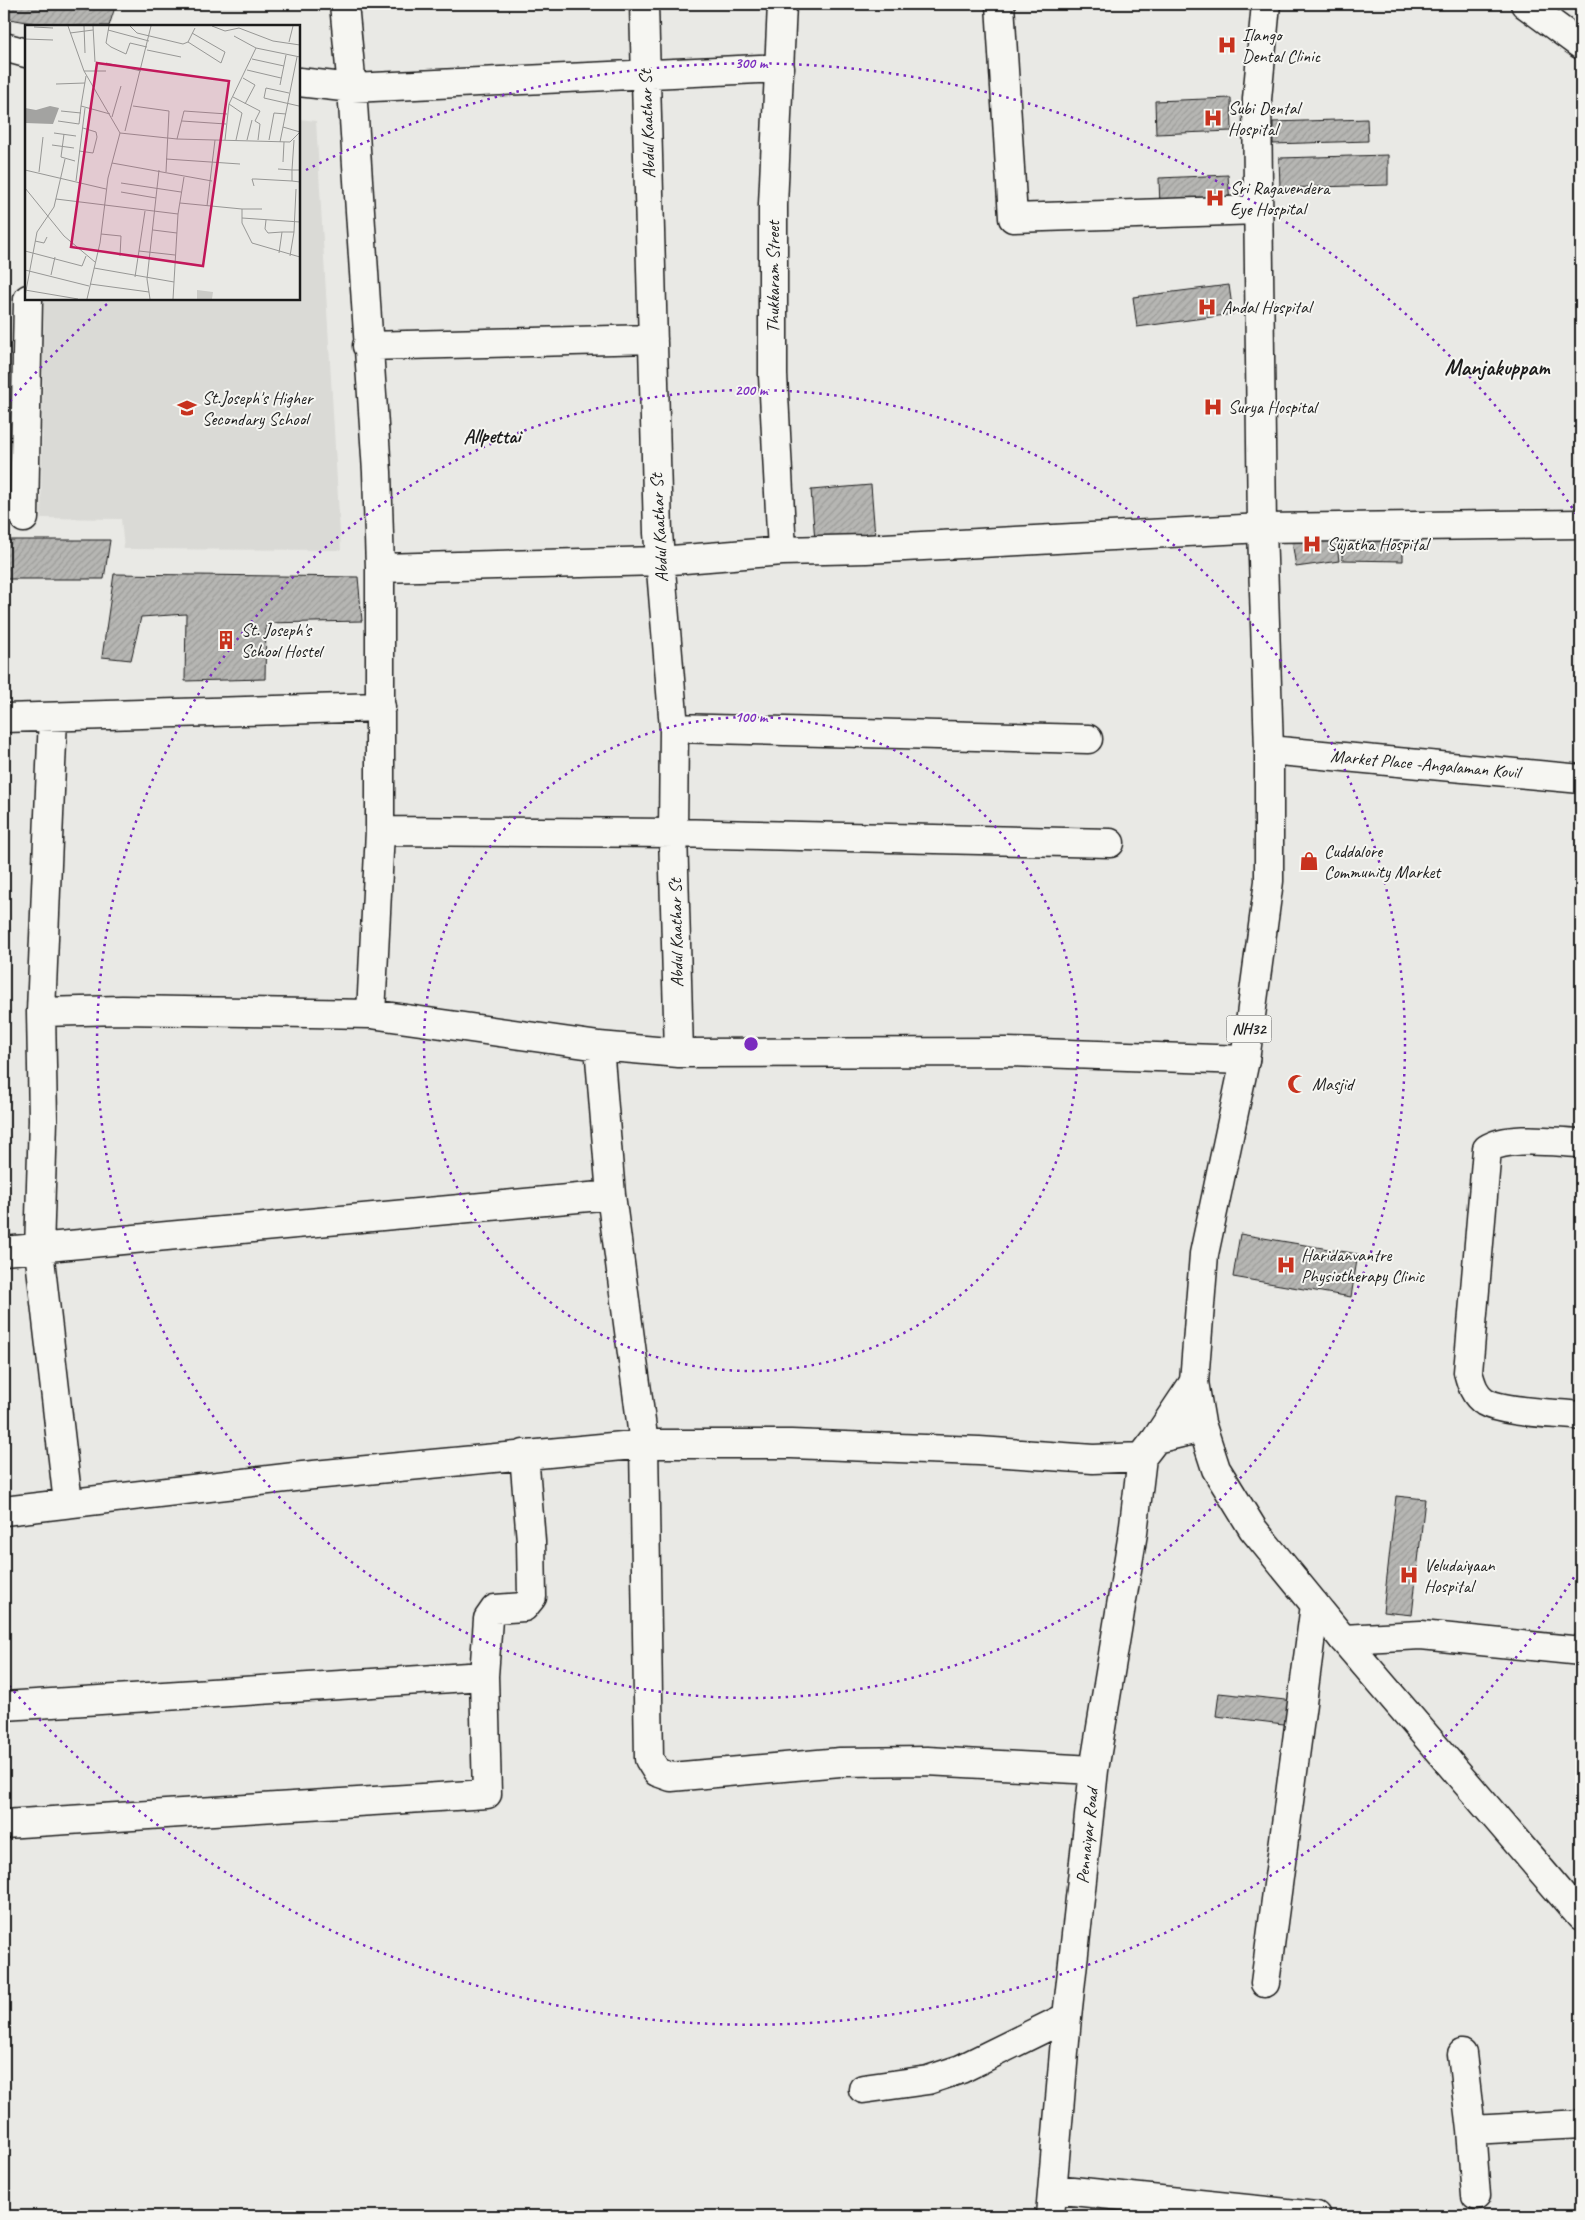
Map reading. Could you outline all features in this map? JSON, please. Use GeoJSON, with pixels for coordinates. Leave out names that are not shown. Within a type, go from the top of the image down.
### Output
{"type":"FeatureCollection","features":[{"type":"Feature","properties":{"kind":"main road"},"geometry":{"type":"LineString","coordinates":[[344,4],[352,88],[367,346],[377,472],[380,568],[380,831],[371,1014]]}},
{"type":"Feature","properties":{"kind":"main road","name":"Abdul Kaathar St"},"geometry":{"type":"LineString","coordinates":[[644,4],[660,561],[674,728],[674,832],[679,1053]]}},
{"type":"Feature","properties":{"kind":"main road","name":"Thukkaram Street"},"geometry":{"type":"LineString","coordinates":[[782,4],[773,205],[773,375],[782,551]]}},
{"type":"Feature","properties":{"kind":"main road"},"geometry":{"type":"LineString","coordinates":[[1000,4],[1014,218],[1259,210]]}},
{"type":"Feature","properties":{"kind":"main road","name":"NH32"},"geometry":{"type":"LineString","coordinates":[[1266,4],[1257,99],[1262,528],[1268,750],[1269,881],[1245,1060],[1204,1254],[1194,1382],[1203,1431],[1216,1469],[1254,1529],[1343,1639],[1581,1918]]}},
{"type":"Feature","properties":{"kind":"main road"},"geometry":{"type":"LineString","coordinates":[[1525,4],[1581,45]]}},
{"type":"Feature","properties":{"kind":"main road"},"geometry":{"type":"LineString","coordinates":[[4,47],[25,53]]}},
{"type":"Feature","properties":{"kind":"main road"},"geometry":{"type":"LineString","coordinates":[[300,82],[352,88],[780,68]]}},
{"type":"Feature","properties":{"kind":"main road"},"geometry":{"type":"LineString","coordinates":[[24,518],[28,300]]}},
{"type":"Feature","properties":{"kind":"main road"},"geometry":{"type":"LineString","coordinates":[[367,346],[653,339]]}},
{"type":"Feature","properties":{"kind":"main road"},"geometry":{"type":"LineString","coordinates":[[380,568],[660,561],[782,551],[866,549],[1262,528],[1581,524]]}},
{"type":"Feature","properties":{"kind":"main road"},"geometry":{"type":"LineString","coordinates":[[4,718],[381,707]]}},
{"type":"Feature","properties":{"kind":"main road"},"geometry":{"type":"LineString","coordinates":[[53,717],[41,1012],[43,1120],[39,1250],[68,1503]]}},
{"type":"Feature","properties":{"kind":"main road"},"geometry":{"type":"LineString","coordinates":[[674,728],[1088,739]]}},
{"type":"Feature","properties":{"kind":"main road","name":"Market Place -Angalaman Kovil"},"geometry":{"type":"LineString","coordinates":[[1268,750],[1581,779]]}},
{"type":"Feature","properties":{"kind":"main road"},"geometry":{"type":"LineString","coordinates":[[380,831],[674,832],[1110,843]]}},
{"type":"Feature","properties":{"kind":"main road"},"geometry":{"type":"LineString","coordinates":[[41,1012],[122,1010],[371,1014],[599,1046],[679,1053],[1007,1052],[1245,1060]]}},
{"type":"Feature","properties":{"kind":"main road"},"geometry":{"type":"LineString","coordinates":[[599,1046],[611,1195],[644,1444],[649,1759],[657,1772],[671,1777],[840,1762],[927,1761],[1094,1770]]}},
{"type":"Feature","properties":{"kind":"main road"},"geometry":{"type":"LineString","coordinates":[[1581,1143],[1508,1142],[1496,1143],[1487,1149],[1470,1326],[1468,1372],[1474,1390],[1485,1402],[1505,1408],[1581,1416]]}},
{"type":"Feature","properties":{"kind":"main road"},"geometry":{"type":"LineString","coordinates":[[4,1251],[39,1250],[296,1222],[611,1195]]}},
{"type":"Feature","properties":{"kind":"main road"},"geometry":{"type":"LineString","coordinates":[[1149,1448],[1194,1382]]}},
{"type":"Feature","properties":{"kind":"main road"},"geometry":{"type":"LineString","coordinates":[[4,1511],[524,1454],[644,1444],[791,1444],[979,1451],[1093,1459],[1149,1448],[1194,1430],[1203,1431]]}},
{"type":"Feature","properties":{"kind":"main road","name":"Pennaiyar Road"},"geometry":{"type":"LineString","coordinates":[[1050,2216],[1054,2189],[1067,2017],[1094,1770],[1149,1448]]}},
{"type":"Feature","properties":{"kind":"main road"},"geometry":{"type":"LineString","coordinates":[[4,1824],[487,1794],[484,1676],[488,1619],[495,1609],[524,1607],[532,1597],[531,1541],[524,1454]]}},
{"type":"Feature","properties":{"kind":"main road"},"geometry":{"type":"LineString","coordinates":[[1265,1983],[1315,1605]]}},
{"type":"Feature","properties":{"kind":"main road"},"geometry":{"type":"LineString","coordinates":[[1343,1639],[1421,1635],[1581,1651]]}},
{"type":"Feature","properties":{"kind":"main road"},"geometry":{"type":"LineString","coordinates":[[4,1706],[484,1676]]}},
{"type":"Feature","properties":{"kind":"main road"},"geometry":{"type":"LineString","coordinates":[[863,2089],[928,2080],[961,2069],[1067,2017]]}},
{"type":"Feature","properties":{"kind":"main road"},"geometry":{"type":"LineString","coordinates":[[1462,2054],[1472,2130],[1476,2196]]}},
{"type":"Feature","properties":{"kind":"main road"},"geometry":{"type":"LineString","coordinates":[[1472,2130],[1581,2124]]}},
{"type":"Feature","properties":{"kind":"main road"},"geometry":{"type":"LineString","coordinates":[[1054,2189],[1316,2216]]}},
{"type":"Feature","properties":{"kind":"shaded area","name":"St.Joseph's Higher Secondary School"},"geometry":{"type":"Polygon","coordinates":[[[300,119],[316,121],[341,550],[124,549],[121,519],[41,518],[44,300],[300,300],[300,119]]]}},
{"type":"Feature","properties":{"kind":"building"},"geometry":{"type":"Polygon","coordinates":[[[4,4],[116,4],[109,25],[44,25],[4,18],[4,4]]]}},
{"type":"Feature","properties":{"kind":"building"},"geometry":{"type":"Polygon","coordinates":[[[1231,98],[1232,131],[1156,134],[1155,101],[1231,98]]]}},
{"type":"Feature","properties":{"kind":"building"},"geometry":{"type":"Polygon","coordinates":[[[1367,119],[1368,141],[1273,144],[1273,122],[1367,119]]]}},
{"type":"Feature","properties":{"kind":"building"},"geometry":{"type":"Polygon","coordinates":[[[1388,155],[1388,185],[1280,188],[1279,158],[1388,155]]]}},
{"type":"Feature","properties":{"kind":"building"},"geometry":{"type":"Polygon","coordinates":[[[1228,175],[1230,206],[1160,209],[1159,178],[1228,175]]]}},
{"type":"Feature","properties":{"kind":"building"},"geometry":{"type":"Polygon","coordinates":[[[1229,285],[1233,314],[1137,327],[1133,297],[1229,285]]]}},
{"type":"Feature","properties":{"kind":"building"},"geometry":{"type":"Polygon","coordinates":[[[871,485],[875,536],[815,541],[811,490],[871,485]]]}},
{"type":"Feature","properties":{"kind":"building"},"geometry":{"type":"Polygon","coordinates":[[[1335,529],[1339,561],[1296,567],[1291,535],[1335,529]]]}},
{"type":"Feature","properties":{"kind":"building"},"geometry":{"type":"Polygon","coordinates":[[[1342,533],[1403,533],[1403,561],[1342,560],[1342,533]]]}},
{"type":"Feature","properties":{"kind":"building"},"geometry":{"type":"Polygon","coordinates":[[[4,540],[110,540],[104,579],[4,579],[4,540]]]}},
{"type":"Feature","properties":{"kind":"building","name":"St. Joseph's School Hostel"},"geometry":{"type":"Polygon","coordinates":[[[114,574],[358,577],[362,621],[266,623],[265,679],[185,681],[186,614],[141,617],[131,660],[102,657],[114,574]]]}},
{"type":"Feature","properties":{"kind":"building"},"geometry":{"type":"Polygon","coordinates":[[[1240,1234],[1358,1254],[1351,1297],[1233,1277],[1240,1234]]]}},
{"type":"Feature","properties":{"kind":"building"},"geometry":{"type":"Polygon","coordinates":[[[1396,1496],[1425,1499],[1412,1615],[1383,1612],[1396,1496]]]}},
{"type":"Feature","properties":{"kind":"building"},"geometry":{"type":"Polygon","coordinates":[[[1219,1693],[1295,1701],[1292,1725],[1216,1716],[1219,1693]]]}},
{"type":"Feature","properties":{"kind":"place","name":"Ilango Dental Clinic"},"geometry":{"type":"Point","coordinates":[1227,45]}},
{"type":"Feature","properties":{"kind":"place","name":"Subi Dental Hospital"},"geometry":{"type":"Point","coordinates":[1213,118]}},
{"type":"Feature","properties":{"kind":"place","name":"Sri Ragavendera Eye Hospital"},"geometry":{"type":"Point","coordinates":[1215,198]}},
{"type":"Feature","properties":{"kind":"place","name":"Andal Hospital"},"geometry":{"type":"Point","coordinates":[1207,307]}},
{"type":"Feature","properties":{"kind":"place","name":"Surya Hospital"},"geometry":{"type":"Point","coordinates":[1213,407]}},
{"type":"Feature","properties":{"kind":"place","name":"St.Joseph's Higher Secondary School"},"geometry":{"type":"Point","coordinates":[187,408]}},
{"type":"Feature","properties":{"kind":"place","name":"Sujatha Hospital"},"geometry":{"type":"Point","coordinates":[1312,544]}},
{"type":"Feature","properties":{"kind":"place","name":"St. Joseph's School Hostel"},"geometry":{"type":"Point","coordinates":[226,640]}},
{"type":"Feature","properties":{"kind":"place","name":"Cuddalore Community Market"},"geometry":{"type":"Point","coordinates":[1309,861]}},
{"type":"Feature","properties":{"kind":"place","name":"Masjid"},"geometry":{"type":"Point","coordinates":[1297,1084]}},
{"type":"Feature","properties":{"kind":"place","name":"Haridanvantre Physiotherapy Clinic"},"geometry":{"type":"Point","coordinates":[1286,1265]}},
{"type":"Feature","properties":{"kind":"place","name":"Veludaiyaan Hospital"},"geometry":{"type":"Point","coordinates":[1409,1575]}},
{"type":"Feature","properties":{"kind":"district","name":"Manjakuppam"},"geometry":{"type":"Point","coordinates":[1497,368]}},
{"type":"Feature","properties":{"kind":"district","name":"Allpettai"},"geometry":{"type":"Point","coordinates":[492,436]}}]}
